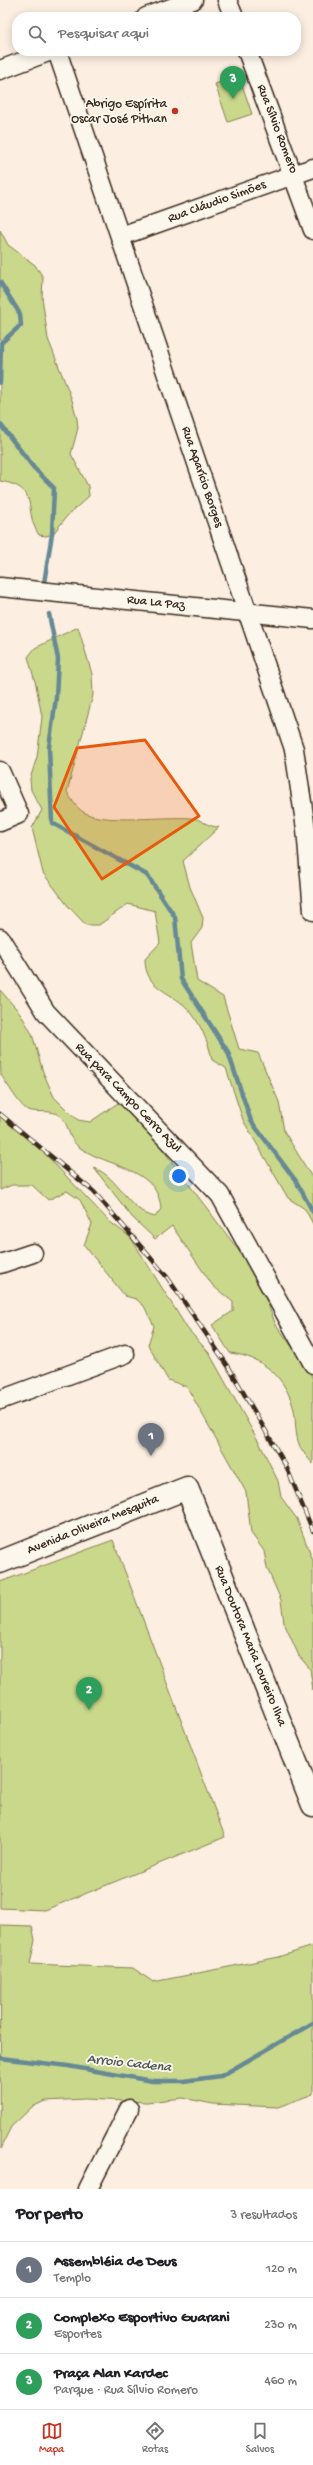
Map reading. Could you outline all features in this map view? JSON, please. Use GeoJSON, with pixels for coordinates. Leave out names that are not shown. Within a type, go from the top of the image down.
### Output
{"type":"FeatureCollection","features":[{"type":"Feature","properties":{"kind":"street"},"geometry":{"type":"LineString","coordinates":[[160,12],[193,0]]}},
{"type":"Feature","properties":{"kind":"street"},"geometry":{"type":"LineString","coordinates":[[228,0],[232,12]]}},
{"type":"Feature","properties":{"kind":"street"},"geometry":{"type":"LineString","coordinates":[[0,70],[38,56]]}},
{"type":"Feature","properties":{"kind":"street","name":"Rua Aparício Borges"},"geometry":{"type":"LineString","coordinates":[[59,56],[294,749],[306,829],[313,911]]}},
{"type":"Feature","properties":{"kind":"street","name":"Rua Sílvio Romero"},"geometry":{"type":"LineString","coordinates":[[249,56],[294,174],[313,230]]}},
{"type":"Feature","properties":{"kind":"street","name":"Rua Cláudio Simões"},"geometry":{"type":"LineString","coordinates":[[121,236],[313,168]]}},
{"type":"Feature","properties":{"kind":"street","name":"Rua La Paz"},"geometry":{"type":"LineString","coordinates":[[0,587],[313,618]]}},
{"type":"Feature","properties":{"kind":"street"},"geometry":{"type":"LineString","coordinates":[[0,771],[19,814],[0,822]]}},
{"type":"Feature","properties":{"kind":"street","name":"Rua para Campo Cerro Azul"},"geometry":{"type":"LineString","coordinates":[[0,938],[46,1012],[220,1194],[313,1364]]}},
{"type":"Feature","properties":{"kind":"street"},"geometry":{"type":"LineString","coordinates":[[0,1264],[33,1253]]}},
{"type":"Feature","properties":{"kind":"street"},"geometry":{"type":"LineString","coordinates":[[0,1400],[125,1354]]}},
{"type":"Feature","properties":{"kind":"street","name":"Avenida Oliveira Mesquita"},"geometry":{"type":"LineString","coordinates":[[0,1562],[186,1488]]}},
{"type":"Feature","properties":{"kind":"street","name":"Rua Doutora Maria Loureiro Ilha"},"geometry":{"type":"LineString","coordinates":[[186,1488],[313,1805]]}},
{"type":"Feature","properties":{"kind":"street"},"geometry":{"type":"LineString","coordinates":[[88,2189],[129,2110]]}},
{"type":"Feature","properties":{"kind":"highlighted area"},"geometry":{"type":"Polygon","coordinates":[[[145,740],[199,816],[102,879],[54,807],[77,748],[145,740]]]}},
{"type":"Feature","properties":{"kind":"green space"},"geometry":{"type":"Polygon","coordinates":[[[239,76],[252,114],[228,122],[215,84],[239,76]]]}},
{"type":"Feature","properties":{"kind":"green space"},"geometry":{"type":"Polygon","coordinates":[[[0,230],[8,245],[35,265],[43,277],[42,297],[48,339],[72,400],[77,419],[78,428],[71,454],[88,486],[89,496],[67,516],[53,534],[46,536],[39,535],[34,526],[29,501],[21,489],[13,484],[0,481],[0,230]]]}},
{"type":"Feature","properties":{"kind":"green space"},"geometry":{"type":"Polygon","coordinates":[[[78,627],[92,674],[93,695],[67,792],[74,804],[79,809],[85,813],[95,816],[121,819],[195,818],[211,826],[219,827],[183,861],[190,887],[203,918],[202,928],[191,943],[197,981],[223,997],[239,1049],[258,1053],[279,1102],[284,1131],[313,1179],[313,1224],[305,1209],[288,1198],[243,1120],[226,1068],[212,1060],[206,1040],[195,1018],[187,1008],[159,988],[149,977],[145,959],[160,943],[155,911],[128,904],[99,925],[86,925],[68,906],[43,873],[32,828],[42,810],[31,790],[30,779],[37,757],[42,717],[36,685],[28,657],[35,648],[78,627]]]}},
{"type":"Feature","properties":{"kind":"green space"},"geometry":{"type":"Polygon","coordinates":[[[0,990],[20,1013],[32,1034],[43,1072],[54,1097],[78,1120],[90,1122],[118,1103],[130,1106],[257,1275],[275,1323],[310,1372],[313,1380],[313,1464],[299,1444],[294,1410],[290,1398],[279,1379],[263,1364],[242,1355],[230,1353],[212,1325],[233,1311],[233,1302],[213,1286],[172,1226],[155,1239],[132,1217],[94,1168],[103,1172],[138,1208],[146,1214],[155,1217],[161,1209],[158,1196],[152,1186],[144,1178],[133,1172],[80,1148],[72,1139],[67,1126],[61,1117],[50,1112],[28,1110],[22,1105],[10,1089],[1,1075],[0,990]]]}},
{"type":"Feature","properties":{"kind":"green space"},"geometry":{"type":"Polygon","coordinates":[[[0,1113],[28,1136],[109,1221],[131,1238],[187,1328],[209,1353],[260,1444],[278,1481],[281,1497],[297,1519],[313,1561],[313,1690],[310,1669],[299,1656],[284,1623],[281,1600],[267,1568],[264,1551],[251,1533],[246,1492],[187,1387],[168,1380],[148,1345],[154,1326],[144,1306],[136,1299],[125,1296],[84,1245],[92,1224],[80,1200],[67,1191],[48,1200],[32,1185],[12,1185],[0,1190],[0,1113]]]}},
{"type":"Feature","properties":{"kind":"green space"},"geometry":{"type":"Polygon","coordinates":[[[113,1540],[225,1837],[45,1910],[0,1908],[0,1582],[113,1540]]]}},
{"type":"Feature","properties":{"kind":"green space"},"geometry":{"type":"Polygon","coordinates":[[[1,1925],[32,1926],[35,1940],[30,1964],[133,1968],[153,1982],[279,1957],[313,1946],[313,2094],[278,2107],[213,2104],[183,2098],[147,2102],[85,2099],[45,2101],[32,2107],[11,2127],[0,2149],[1,1925]]]}},
{"type":"Feature","properties":{"kind":"waterway"},"geometry":{"type":"LineString","coordinates":[[0,282],[20,314],[21,325],[1,343],[0,383]]}},
{"type":"Feature","properties":{"kind":"waterway"},"geometry":{"type":"LineString","coordinates":[[0,424],[34,468],[54,488],[52,534],[44,583]]}},
{"type":"Feature","properties":{"kind":"waterway"},"geometry":{"type":"LineString","coordinates":[[49,614],[58,659],[56,698],[49,747],[52,823],[147,875],[175,917],[181,979],[228,1052],[251,1121],[296,1181],[313,1212]]}},
{"type":"Feature","properties":{"kind":"waterway","name":"Arroio Cadena"},"geometry":{"type":"LineString","coordinates":[[0,2058],[68,2066],[152,2081],[183,2081],[221,2076],[313,2023]]}},
{"type":"Feature","properties":{"kind":"railway"},"geometry":{"type":"LineString","coordinates":[[0,1114],[94,1192],[167,1277],[228,1366],[286,1466],[313,1531]]}},
{"type":"Feature","properties":{"kind":"place","name":"Praça Alan Kardec"},"geometry":{"type":"Point","coordinates":[233,99]}},
{"type":"Feature","properties":{"kind":"place","name":"Abrigo Espírita Oscar José Pithan"},"geometry":{"type":"Point","coordinates":[175,111]}},
{"type":"Feature","properties":{"kind":"place","name":"Assembléia de Deus"},"geometry":{"type":"Point","coordinates":[151,1456]}},
{"type":"Feature","properties":{"kind":"place","name":"Complexo Esportivo Guarani"},"geometry":{"type":"Point","coordinates":[89,1710]}}]}
